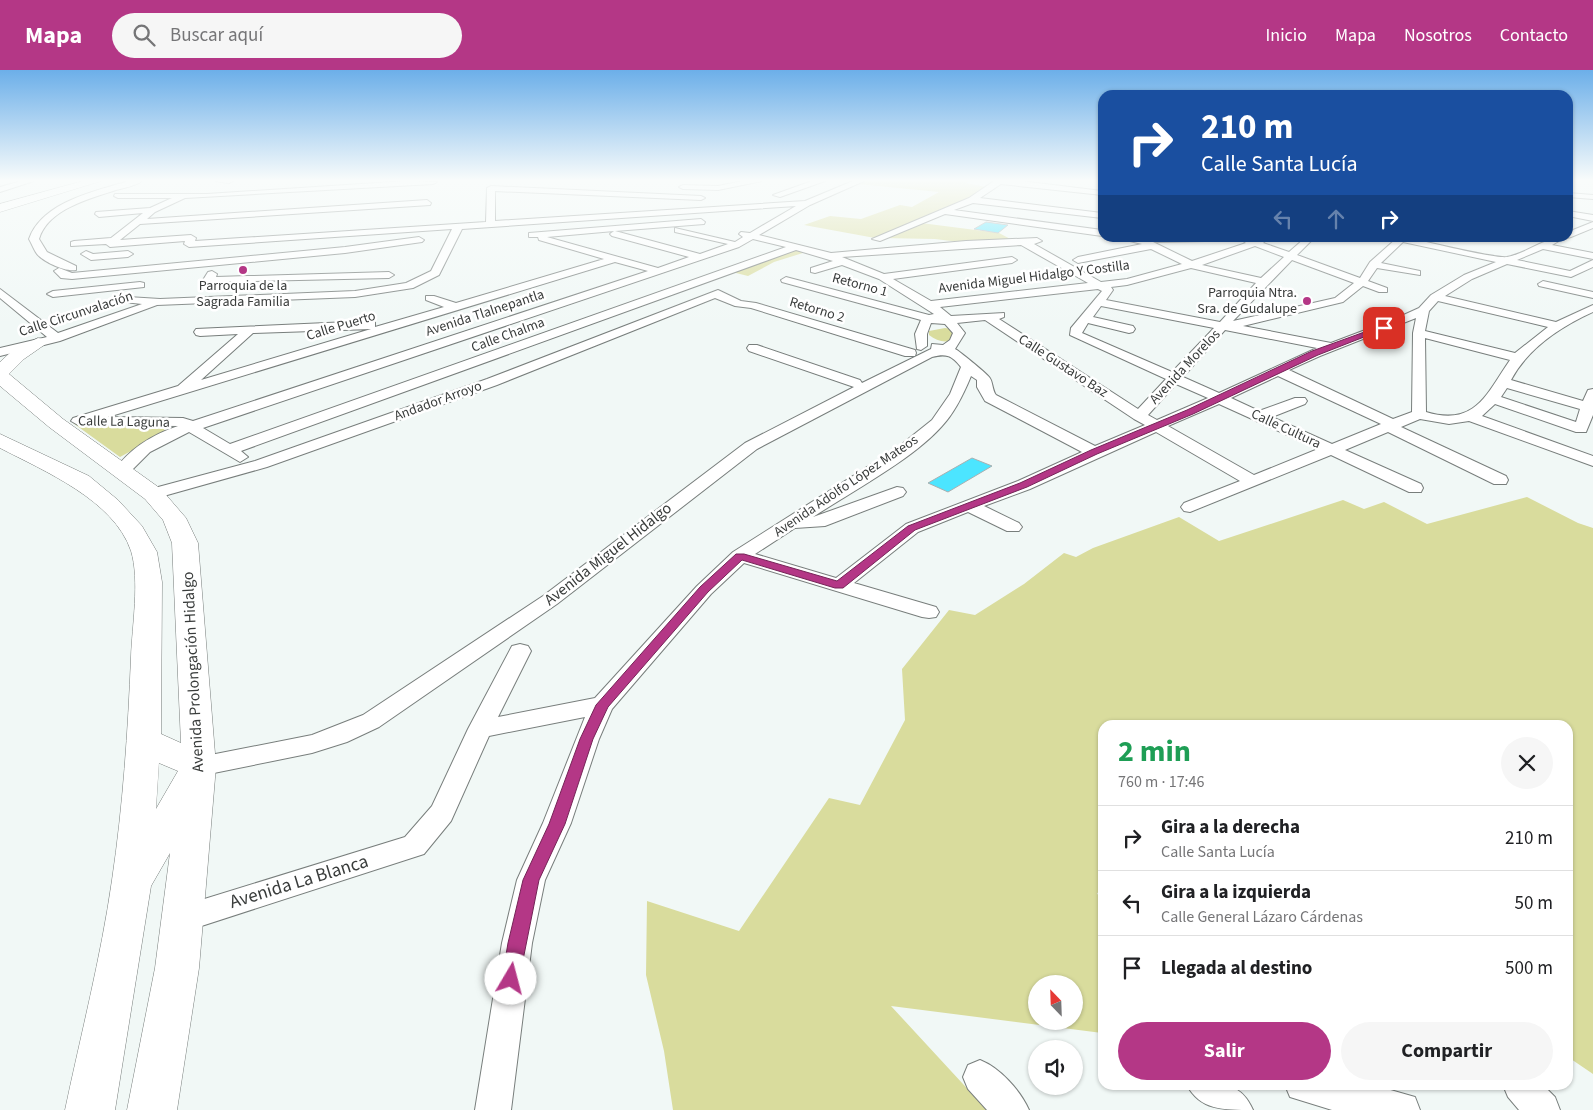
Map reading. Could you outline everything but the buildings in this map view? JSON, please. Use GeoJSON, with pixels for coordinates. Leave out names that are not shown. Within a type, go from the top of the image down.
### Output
{"type":"FeatureCollection","features":[{"type":"Feature","properties":{"kind":"highway"},"geometry":{"type":"LineString","coordinates":[[0,347],[38,342]]}},
{"type":"Feature","properties":{"kind":"highway"},"geometry":{"type":"LineString","coordinates":[[0,372],[18,354],[38,342]]}},
{"type":"Feature","properties":{"kind":"highway","name":"Avenida Prolongación Hidalgo"},"geometry":{"type":"LineString","coordinates":[[0,376],[67,422],[122,471],[154,494],[174,518],[185,543],[199,766],[177,968],[152,1110]]}},
{"type":"Feature","properties":{"kind":"highway"},"geometry":{"type":"LineString","coordinates":[[0,440],[81,481],[110,504],[133,531],[144,552],[148,582],[144,741],[132,880],[90,1110]]}},
{"type":"Feature","properties":{"kind":"highway"},"geometry":{"type":"LineString","coordinates":[[132,880],[153,849],[199,766],[144,741]]}},
{"type":"Feature","properties":{"kind":"street"},"geometry":{"type":"LineString","coordinates":[[35,230],[34,240],[42,253],[72,268],[132,257],[142,241]]}},
{"type":"Feature","properties":{"kind":"street"},"geometry":{"type":"LineString","coordinates":[[74,244],[113,241],[128,230]]}},
{"type":"Feature","properties":{"kind":"street"},"geometry":{"type":"LineString","coordinates":[[165,239],[176,230]]}},
{"type":"Feature","properties":{"kind":"street"},"geometry":{"type":"LineString","coordinates":[[113,241],[110,244],[300,230]]}},
{"type":"Feature","properties":{"kind":"street","name":"Calle Circunvalación"},"geometry":{"type":"LineString","coordinates":[[72,268],[59,271],[65,276],[72,276],[345,250],[457,230]]}},
{"type":"Feature","properties":{"kind":"street","name":"Calle Circunvalación"},"geometry":{"type":"LineString","coordinates":[[128,300],[160,302],[356,294],[418,283],[435,273],[457,230]]}},
{"type":"Feature","properties":{"kind":"street"},"geometry":{"type":"LineString","coordinates":[[511,230],[532,235],[560,253],[614,258],[697,283]]}},
{"type":"Feature","properties":{"kind":"street"},"geometry":{"type":"LineString","coordinates":[[599,230],[697,256]]}},
{"type":"Feature","properties":{"kind":"street"},"geometry":{"type":"LineString","coordinates":[[532,235],[606,230]]}},
{"type":"Feature","properties":{"kind":"street"},"geometry":{"type":"LineString","coordinates":[[675,230],[730,242]]}},
{"type":"Feature","properties":{"kind":"street","name":"Avenida Tlalnepantla"},"geometry":{"type":"LineString","coordinates":[[122,471],[142,449],[187,424],[456,329],[736,245],[754,230]]}},
{"type":"Feature","properties":{"kind":"street","name":"Avenida Tlalnepantla"},"geometry":{"type":"LineString","coordinates":[[697,256],[757,230]]}},
{"type":"Feature","properties":{"kind":"street"},"geometry":{"type":"LineString","coordinates":[[902,230],[877,239],[936,240],[966,244]]}},
{"type":"Feature","properties":{"kind":"street"},"geometry":{"type":"LineString","coordinates":[[1076,230],[1098,232]]}},
{"type":"Feature","properties":{"kind":"street"},"geometry":{"type":"LineString","coordinates":[[122,235],[173,232],[191,237]]}},
{"type":"Feature","properties":{"kind":"street"},"geometry":{"type":"LineString","coordinates":[[747,235],[844,261],[883,277],[930,305],[946,317],[959,334],[958,340],[947,349]]}},
{"type":"Feature","properties":{"kind":"street"},"geometry":{"type":"LineString","coordinates":[[827,256],[966,244],[1041,241]]}},
{"type":"Feature","properties":{"kind":"street"},"geometry":{"type":"LineString","coordinates":[[1078,260],[1145,242],[1191,265],[1263,282]]}},
{"type":"Feature","properties":{"kind":"street","name":"Avenida Miguel Hidalgo Y Costilla"},"geometry":{"type":"LineString","coordinates":[[930,305],[1128,282],[1191,265],[1254,242]]}},
{"type":"Feature","properties":{"kind":"street"},"geometry":{"type":"LineString","coordinates":[[1264,242],[1290,256],[1383,290]]}},
{"type":"Feature","properties":{"kind":"street","name":"Avenida Morelos"},"geometry":{"type":"LineString","coordinates":[[1158,426],[1138,416],[1263,282],[1306,242]]}},
{"type":"Feature","properties":{"kind":"street"},"geometry":{"type":"LineString","coordinates":[[1223,327],[1339,300],[1362,282],[1374,264],[1397,242]]}},
{"type":"Feature","properties":{"kind":"street"},"geometry":{"type":"LineString","coordinates":[[1421,242],[1571,274],[1593,264]]}},
{"type":"Feature","properties":{"kind":"street"},"geometry":{"type":"LineString","coordinates":[[839,585],[912,528],[971,507],[1094,452],[1158,426],[1277,370],[1401,322],[1424,310],[1435,297],[1486,268],[1541,242],[1593,256]]}},
{"type":"Feature","properties":{"kind":"street"},"geometry":{"type":"LineString","coordinates":[[1025,243],[1108,290],[1089,316],[1131,326]]}},
{"type":"Feature","properties":{"kind":"street","name":"Calle Chalma"},"geometry":{"type":"LineString","coordinates":[[236,454],[507,351],[796,247]]}},
{"type":"Feature","properties":{"kind":"street"},"geometry":{"type":"LineString","coordinates":[[1467,251],[1486,268]]}},
{"type":"Feature","properties":{"kind":"street"},"geometry":{"type":"LineString","coordinates":[[550,278],[560,253]]}},
{"type":"Feature","properties":{"kind":"street"},"geometry":{"type":"LineString","coordinates":[[86,254],[90,257],[132,257]]}},
{"type":"Feature","properties":{"kind":"street","name":"Calle Puerto"},"geometry":{"type":"LineString","coordinates":[[67,422],[178,392],[614,258]]}},
{"type":"Feature","properties":{"kind":"street"},"geometry":{"type":"LineString","coordinates":[[883,277],[1012,260]]}},
{"type":"Feature","properties":{"kind":"street"},"geometry":{"type":"LineString","coordinates":[[815,270],[844,261]]}},
{"type":"Feature","properties":{"kind":"street"},"geometry":{"type":"LineString","coordinates":[[1374,264],[1416,273]]}},
{"type":"Feature","properties":{"kind":"street"},"geometry":{"type":"LineString","coordinates":[[119,316],[128,300],[152,268]]}},
{"type":"Feature","properties":{"kind":"street"},"geometry":{"type":"LineString","coordinates":[[900,287],[1008,272]]}},
{"type":"Feature","properties":{"kind":"street"},"geometry":{"type":"LineString","coordinates":[[210,277],[389,275]]}},
{"type":"Feature","properties":{"kind":"street"},"geometry":{"type":"LineString","coordinates":[[275,297],[295,277]]}},
{"type":"Feature","properties":{"kind":"street","name":"Retorno 1"},"geometry":{"type":"LineString","coordinates":[[786,280],[928,319]]}},
{"type":"Feature","properties":{"kind":"street"},"geometry":{"type":"LineString","coordinates":[[1543,284],[1593,295]]}},
{"type":"Feature","properties":{"kind":"street"},"geometry":{"type":"LineString","coordinates":[[54,294],[140,285]]}},
{"type":"Feature","properties":{"kind":"street"},"geometry":{"type":"LineString","coordinates":[[0,292],[56,338]]}},
{"type":"Feature","properties":{"kind":"street","name":"Retorno 2"},"geometry":{"type":"LineString","coordinates":[[718,293],[719,296],[740,304],[916,350]]}},
{"type":"Feature","properties":{"kind":"street","name":"Andador Arroyo"},"geometry":{"type":"LineString","coordinates":[[154,494],[288,454],[500,378],[718,293]]}},
{"type":"Feature","properties":{"kind":"street"},"geometry":{"type":"LineString","coordinates":[[1435,297],[1558,326]]}},
{"type":"Feature","properties":{"kind":"street"},"geometry":{"type":"LineString","coordinates":[[430,298],[456,307]]}},
{"type":"Feature","properties":{"kind":"street","name":"Calle Circunvalación"},"geometry":{"type":"LineString","coordinates":[[0,352],[56,338],[160,302]]}},
{"type":"Feature","properties":{"kind":"street"},"geometry":{"type":"LineString","coordinates":[[1100,302],[1333,347]]}},
{"type":"Feature","properties":{"kind":"street"},"geometry":{"type":"LineString","coordinates":[[1472,417],[1493,398],[1518,358],[1558,326],[1593,308]]}},
{"type":"Feature","properties":{"kind":"street"},"geometry":{"type":"LineString","coordinates":[[1419,414],[1419,333],[1424,310]]}},
{"type":"Feature","properties":{"kind":"street"},"geometry":{"type":"LineString","coordinates":[[916,350],[920,334],[928,319],[1007,314]]}},
{"type":"Feature","properties":{"kind":"street","name":"Calle Gustavo Baz"},"geometry":{"type":"LineString","coordinates":[[988,316],[1138,416]]}},
{"type":"Feature","properties":{"kind":"street","name":"Calle Cultura"},"geometry":{"type":"LineString","coordinates":[[1089,316],[1075,331],[1076,335],[1260,416],[1415,488]]}},
{"type":"Feature","properties":{"kind":"street"},"geometry":{"type":"LineString","coordinates":[[423,317],[489,342],[507,351]]}},
{"type":"Feature","properties":{"kind":"street"},"geometry":{"type":"LineString","coordinates":[[200,332],[398,324]]}},
{"type":"Feature","properties":{"kind":"street"},"geometry":{"type":"LineString","coordinates":[[178,392],[250,330]]}},
{"type":"Feature","properties":{"kind":"street"},"geometry":{"type":"LineString","coordinates":[[1419,333],[1518,358]]}},
{"type":"Feature","properties":{"kind":"street"},"geometry":{"type":"LineString","coordinates":[[753,348],[855,383]]}},
{"type":"Feature","properties":{"kind":"street"},"geometry":{"type":"LineString","coordinates":[[751,446],[770,427],[916,350],[947,349],[957,354],[968,367],[984,379],[984,387],[990,398],[1094,452]]}},
{"type":"Feature","properties":{"kind":"street","name":"Avenida Miguel Hidalgo"},"geometry":{"type":"LineString","coordinates":[[199,766],[312,744],[338,736],[371,721],[550,600],[751,446],[928,354],[947,349]]}},
{"type":"Feature","properties":{"kind":"street","name":"Avenida Adolfo López Mateos"},"geometry":{"type":"LineString","coordinates":[[493,1110],[516,943],[531,880],[557,824],[586,739],[602,705],[704,590],[740,556],[903,451],[937,423],[957,394],[968,367]]}},
{"type":"Feature","properties":{"kind":"street"},"geometry":{"type":"LineString","coordinates":[[1277,370],[1500,480]]}},
{"type":"Feature","properties":{"kind":"street"},"geometry":{"type":"LineString","coordinates":[[1493,398],[1581,430],[1591,402],[1502,382]]}},
{"type":"Feature","properties":{"kind":"street"},"geometry":{"type":"LineString","coordinates":[[1260,416],[1300,401]]}},
{"type":"Feature","properties":{"kind":"street"},"geometry":{"type":"LineString","coordinates":[[1190,507],[1419,414],[1442,421],[1472,417],[1593,461]]}},
{"type":"Feature","properties":{"kind":"street","name":"Calle La Laguna"},"geometry":{"type":"LineString","coordinates":[[67,422],[187,424],[236,454]]}},
{"type":"Feature","properties":{"kind":"street"},"geometry":{"type":"LineString","coordinates":[[1158,426],[1254,482]]}},
{"type":"Feature","properties":{"kind":"street"},"geometry":{"type":"LineString","coordinates":[[791,523],[819,522],[897,492]]}},
{"type":"Feature","properties":{"kind":"street"},"geometry":{"type":"LineString","coordinates":[[971,507],[1012,527]]}},
{"type":"Feature","properties":{"kind":"street"},"geometry":{"type":"LineString","coordinates":[[740,556],[930,612]]}},
{"type":"Feature","properties":{"kind":"street"},"geometry":{"type":"LineString","coordinates":[[480,729],[520,651]]}},
{"type":"Feature","properties":{"kind":"street"},"geometry":{"type":"LineString","coordinates":[[480,729],[602,705]]}},
{"type":"Feature","properties":{"kind":"street","name":"Avenida La Blanca"},"geometry":{"type":"LineString","coordinates":[[183,919],[414,846],[442,813],[480,729]]}},
{"type":"Feature","properties":{"kind":"street"},"geometry":{"type":"LineString","coordinates":[[980,1077],[1011,1110]]}},
{"type":"Feature","properties":{"kind":"street"},"geometry":{"type":"LineString","coordinates":[[1210,1090],[1235,1110]]}},
{"type":"Feature","properties":{"kind":"street"},"geometry":{"type":"LineString","coordinates":[[1322,1090],[1402,1110]]}},
{"type":"Feature","properties":{"kind":"street"},"geometry":{"type":"LineString","coordinates":[[1524,1090],[1542,1110]]}},
{"type":"Feature","properties":{"kind":"green space"},"geometry":{"type":"Polygon","coordinates":[[[829,230],[895,230],[875,238],[829,230]]]}},
{"type":"Feature","properties":{"kind":"green space"},"geometry":{"type":"Polygon","coordinates":[[[904,230],[972,230],[999,233],[1014,241],[967,243],[935,239],[881,238],[904,230]]]}},
{"type":"Feature","properties":{"kind":"green space"},"geometry":{"type":"Polygon","coordinates":[[[796,249],[806,252],[774,262],[748,276],[728,271],[796,249]]]}},
{"type":"Feature","properties":{"kind":"green space"},"geometry":{"type":"Polygon","coordinates":[[[945,328],[951,329],[957,338],[943,341],[929,335],[929,331],[945,328]]]}},
{"type":"Feature","properties":{"kind":"green space"},"geometry":{"type":"Polygon","coordinates":[[[73,423],[161,425],[166,432],[120,457],[73,423]]]}},
{"type":"Feature","properties":{"kind":"green space"},"geometry":{"type":"Polygon","coordinates":[[[1527,497],[1578,523],[1593,528],[1593,1074],[1573,1060],[1573,720],[1098,720],[1098,1032],[1079,1030],[1083,1030],[1083,975],[1028,975],[1028,1024],[891,1006],[987,1110],[673,1110],[664,1051],[646,975],[647,901],[739,931],[829,798],[860,805],[905,720],[902,669],[949,610],[975,615],[1024,584],[1064,553],[1076,557],[1093,548],[1179,517],[1219,541],[1343,500],[1364,509],[1384,502],[1427,524],[1527,497]]]}},
{"type":"Feature","properties":{"kind":"place","name":"Parroquia de la Sagrada Familia"},"geometry":{"type":"Point","coordinates":[243,270]}},
{"type":"Feature","properties":{"kind":"place","name":"Parroquia Ntra. Sra. de Gudalupe"},"geometry":{"type":"Point","coordinates":[1307,301]}},
{"type":"Feature","properties":{"kind":"route"},"geometry":{"type":"LineString","coordinates":[[511,979],[516,943],[531,880],[557,824],[586,739],[602,705],[704,590],[740,556],[839,585],[903,533],[920,524],[971,507],[1024,485],[1094,452],[1190,412],[1315,353],[1384,328]]}}]}
